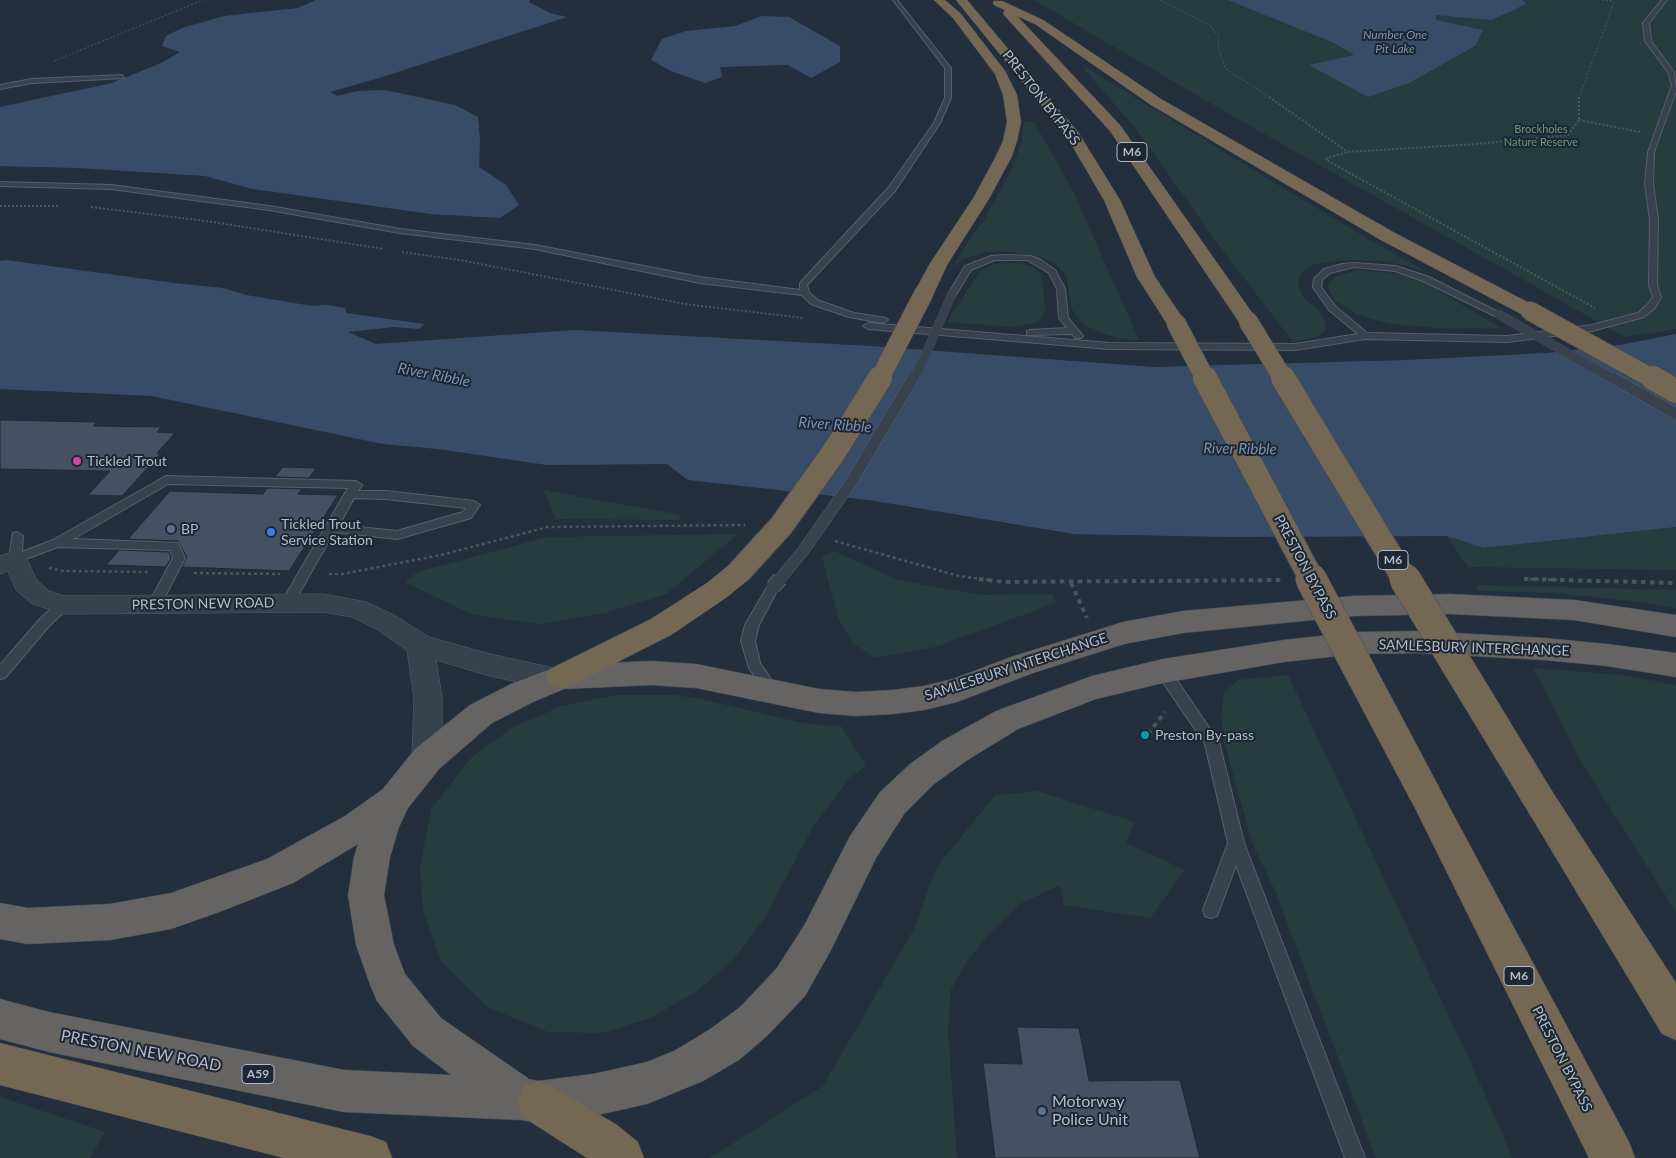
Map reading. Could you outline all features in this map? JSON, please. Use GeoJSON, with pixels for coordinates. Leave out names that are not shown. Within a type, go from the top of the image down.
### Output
{"type":"FeatureCollection","features":[{"type":"Feature","properties":{"kind":"highway"},"geometry":{"type":"LineString","coordinates":[[557,678],[661,627],[717,590],[739,572],[781,526],[834,452],[874,390],[938,265],[982,197],[1004,156],[1010,141],[1014,122],[1010,95],[1001,74],[957,16],[938,0]]}},
{"type":"Feature","properties":{"kind":"highway","name":"PRESTON BYPASS"},"geometry":{"type":"LineString","coordinates":[[961,0],[1074,135],[1112,200],[1146,277],[1176,323],[1425,794],[1614,1158]]}},
{"type":"Feature","properties":{"kind":"highway"},"geometry":{"type":"LineString","coordinates":[[996,2],[1039,22],[1102,67],[1156,102],[1388,236],[1676,391]]}},
{"type":"Feature","properties":{"kind":"highway","name":"PRESTON BYPASS"},"geometry":{"type":"LineString","coordinates":[[996,2],[1115,128],[1248,321],[1538,798],[1676,1020]]}},
{"type":"Feature","properties":{"kind":"highway","name":"SAMLESBURY INTERCHANGE"},"geometry":{"type":"LineString","coordinates":[[1676,626],[1574,610],[1450,604],[1363,606],[1247,615],[1183,622],[1123,633],[1096,640],[957,690],[924,698],[856,704],[819,701],[731,682],[687,676],[651,673],[557,678],[480,714],[427,759],[396,798],[382,826],[372,857],[366,896],[375,945],[390,987],[427,1032],[529,1100],[593,1095],[646,1083],[688,1066],[724,1045],[754,1020],[791,982],[818,937],[863,847],[892,804],[922,774],[954,750],[1007,720],[1092,688],[1163,671],[1284,651],[1356,643],[1419,642],[1544,649],[1607,655],[1676,665]]}},
{"type":"Feature","properties":{"kind":"highway"},"geometry":{"type":"LineString","coordinates":[[0,921],[28,926],[110,922],[171,911],[222,894],[280,871],[357,827],[396,798]]}},
{"type":"Feature","properties":{"kind":"highway","name":"PRESTON NEW ROAD"},"geometry":{"type":"LineString","coordinates":[[0,1019],[49,1032],[344,1091],[529,1100]]}},
{"type":"Feature","properties":{"kind":"highway"},"geometry":{"type":"LineString","coordinates":[[0,1064],[370,1158]]}},
{"type":"Feature","properties":{"kind":"highway"},"geometry":{"type":"LineString","coordinates":[[529,1100],[601,1141],[622,1158]]}},
{"type":"Feature","properties":{"kind":"street","name":"PRESTON NEW ROAD"},"geometry":{"type":"LineString","coordinates":[[10,553],[25,584],[40,597],[63,605],[323,603],[357,609],[385,622],[420,645],[490,665],[557,678]]}},
{"type":"Feature","properties":{"kind":"street"},"geometry":{"type":"LineString","coordinates":[[420,645],[428,698],[427,759]]}},
{"type":"Feature","properties":{"kind":"lane"},"geometry":{"type":"LineString","coordinates":[[895,0],[948,68],[948,98],[937,123],[892,189],[803,285],[805,293],[814,302],[828,308],[852,315],[878,319],[964,329],[1042,334],[1072,331]]}},
{"type":"Feature","properties":{"kind":"lane"},"geometry":{"type":"LineString","coordinates":[[868,326],[1106,346],[1295,347],[1365,336],[1507,339],[1592,328],[1641,315],[1652,306],[1657,297],[1653,285],[1654,220],[1649,183],[1651,152],[1676,85],[1671,72],[1648,41],[1646,23],[1665,0]]}},
{"type":"Feature","properties":{"kind":"lane"},"geometry":{"type":"LineString","coordinates":[[0,87],[32,82],[122,77]]}},
{"type":"Feature","properties":{"kind":"lane"},"geometry":{"type":"LineString","coordinates":[[0,184],[110,188],[260,207],[400,231],[535,247],[592,256],[700,280],[805,293]]}},
{"type":"Feature","properties":{"kind":"lane"},"geometry":{"type":"LineString","coordinates":[[773,692],[754,664],[748,641],[752,624],[773,586],[803,551],[852,481],[921,365],[951,296],[968,268],[994,258],[1028,258],[1052,272],[1061,288],[1064,318],[1072,331],[1084,340],[1106,346]]}},
{"type":"Feature","properties":{"kind":"lane"},"geometry":{"type":"LineString","coordinates":[[1365,336],[1332,308],[1317,287],[1318,279],[1327,271],[1342,266],[1354,265],[1396,269],[1426,279],[1498,314],[1676,414]]}},
{"type":"Feature","properties":{"kind":"lane"},"geometry":{"type":"LineString","coordinates":[[57,543],[166,480],[356,485],[287,603]]}},
{"type":"Feature","properties":{"kind":"lane"},"geometry":{"type":"LineString","coordinates":[[330,528],[397,534],[467,515],[474,505],[386,495],[350,494]]}},
{"type":"Feature","properties":{"kind":"lane"},"geometry":{"type":"LineString","coordinates":[[10,553],[57,543],[174,546],[179,558],[154,605]]}},
{"type":"Feature","properties":{"kind":"lane"},"geometry":{"type":"LineString","coordinates":[[0,674],[44,623],[63,605]]}},
{"type":"Feature","properties":{"kind":"lane"},"geometry":{"type":"LineString","coordinates":[[1163,671],[1212,742],[1236,843],[1355,1158]]}},
{"type":"Feature","properties":{"kind":"lane"},"geometry":{"type":"LineString","coordinates":[[1211,910],[1236,843]]}},
{"type":"Feature","properties":{"kind":"path"},"geometry":{"type":"LineString","coordinates":[[54,61],[203,0]]}},
{"type":"Feature","properties":{"kind":"path"},"geometry":{"type":"LineString","coordinates":[[1160,0],[1211,26],[1218,36],[1219,52],[1226,69],[1348,152]]}},
{"type":"Feature","properties":{"kind":"path"},"geometry":{"type":"LineString","coordinates":[[1602,0],[1615,1],[1578,96],[1579,120],[1568,134],[1478,144],[1348,152],[1326,158],[1326,160],[1620,322]]}},
{"type":"Feature","properties":{"kind":"path"},"geometry":{"type":"LineString","coordinates":[[1166,3],[1170,1]]}},
{"type":"Feature","properties":{"kind":"path"},"geometry":{"type":"LineString","coordinates":[[1579,120],[1657,136]]}},
{"type":"Feature","properties":{"kind":"path"},"geometry":{"type":"LineString","coordinates":[[0,206],[68,206]]}},
{"type":"Feature","properties":{"kind":"path"},"geometry":{"type":"LineString","coordinates":[[84,206],[206,221],[391,250]]}},
{"type":"Feature","properties":{"kind":"path"},"geometry":{"type":"LineString","coordinates":[[401,251],[460,260],[685,304],[810,319]]}},
{"type":"Feature","properties":{"kind":"path"},"geometry":{"type":"LineString","coordinates":[[10,553],[64,571],[342,574],[441,555],[548,527],[746,525]]}},
{"type":"Feature","properties":{"kind":"path"},"geometry":{"type":"LineString","coordinates":[[831,540],[958,576],[1004,582],[1284,580]]}},
{"type":"Feature","properties":{"kind":"path"},"geometry":{"type":"LineString","coordinates":[[1523,579],[1676,583]]}},
{"type":"Feature","properties":{"kind":"path"},"geometry":{"type":"LineString","coordinates":[[1070,582],[1096,640]]}},
{"type":"Feature","properties":{"kind":"path"},"geometry":{"type":"LineString","coordinates":[[1148,734],[1163,714]]}},
{"type":"Feature","properties":{"kind":"green space","name":"Brockholes Nature Reserve"},"geometry":{"type":"Polygon","coordinates":[[[1034,0],[1676,0],[1676,329],[1625,337],[1243,122],[1034,0]]]}},
{"type":"Feature","properties":{"kind":"green space"},"geometry":{"type":"Polygon","coordinates":[[[1084,66],[1255,171],[1382,247],[1433,275],[1408,266],[1383,261],[1341,260],[1312,265],[1303,271],[1298,281],[1299,288],[1303,297],[1320,312],[1326,324],[1325,331],[1318,336],[1293,342],[1213,237],[1137,130],[1085,70],[1084,66]]]}},
{"type":"Feature","properties":{"kind":"green space"},"geometry":{"type":"Polygon","coordinates":[[[1024,121],[1034,122],[1073,191],[1139,340],[1104,334],[1083,324],[1072,309],[1064,272],[1054,263],[1041,257],[1005,251],[987,252],[963,259],[953,268],[963,249],[984,220],[1011,171],[1022,140],[1024,121]]]}},
{"type":"Feature","properties":{"kind":"green space"},"geometry":{"type":"Polygon","coordinates":[[[1020,263],[1033,267],[1042,275],[1045,312],[1042,318],[1034,323],[1012,327],[947,322],[980,271],[991,265],[1020,263]]]}},
{"type":"Feature","properties":{"kind":"green space"},"geometry":{"type":"Polygon","coordinates":[[[1359,270],[1393,273],[1412,278],[1429,285],[1501,328],[1448,329],[1391,324],[1358,315],[1336,301],[1330,293],[1328,286],[1330,281],[1336,276],[1359,270]]]}},
{"type":"Feature","properties":{"kind":"green space"},"geometry":{"type":"Polygon","coordinates":[[[543,490],[681,515],[679,520],[556,519],[543,490]]]}},
{"type":"Feature","properties":{"kind":"green space"},"geometry":{"type":"Polygon","coordinates":[[[1676,527],[1676,570],[1468,567],[1447,536],[1483,548],[1676,527]]]}},
{"type":"Feature","properties":{"kind":"green space"},"geometry":{"type":"Polygon","coordinates":[[[738,534],[666,594],[604,613],[541,624],[473,615],[405,582],[418,572],[547,537],[738,534]]]}},
{"type":"Feature","properties":{"kind":"green space"},"geometry":{"type":"Polygon","coordinates":[[[834,551],[898,580],[982,595],[1052,594],[1056,603],[935,647],[875,658],[853,643],[838,618],[822,557],[834,551]]]}},
{"type":"Feature","properties":{"kind":"green space"},"geometry":{"type":"Polygon","coordinates":[[[1475,585],[1676,590],[1676,608],[1554,593],[1479,591],[1475,585]]]}},
{"type":"Feature","properties":{"kind":"green space"},"geometry":{"type":"Polygon","coordinates":[[[1533,668],[1623,675],[1676,685],[1676,912],[1583,765],[1533,668]]]}},
{"type":"Feature","properties":{"kind":"green space"},"geometry":{"type":"Polygon","coordinates":[[[1288,675],[1468,1057],[1513,1158],[1376,1158],[1276,893],[1252,842],[1225,745],[1221,716],[1224,692],[1238,680],[1288,675]]]}},
{"type":"Feature","properties":{"kind":"green space"},"geometry":{"type":"Polygon","coordinates":[[[616,695],[675,695],[705,700],[807,724],[841,726],[866,766],[849,779],[813,827],[765,917],[732,961],[698,990],[651,1018],[602,1033],[548,1032],[489,1008],[441,961],[423,911],[420,869],[431,809],[471,758],[513,727],[562,706],[616,695]]]}},
{"type":"Feature","properties":{"kind":"green space"},"geometry":{"type":"Polygon","coordinates":[[[1037,791],[1135,822],[1126,843],[1185,870],[1150,918],[1064,905],[1060,885],[1020,904],[988,935],[966,962],[951,990],[948,1030],[957,1158],[710,1158],[823,1086],[914,929],[936,868],[995,795],[1037,791]]]}},
{"type":"Feature","properties":{"kind":"green space"},"geometry":{"type":"Polygon","coordinates":[[[0,1097],[105,1132],[90,1158],[0,1158],[0,1097]]]}},
{"type":"Feature","properties":{"kind":"water"},"geometry":{"type":"Polygon","coordinates":[[[316,0],[530,0],[529,2],[550,13],[567,17],[330,92],[337,96],[358,91],[385,90],[455,105],[478,117],[480,140],[479,167],[506,185],[519,205],[500,218],[431,214],[253,189],[205,176],[79,168],[0,166],[0,107],[112,83],[161,63],[180,52],[162,46],[166,36],[182,28],[224,16],[298,8],[316,0]]]}},
{"type":"Feature","properties":{"kind":"water","name":"Number One Pit Lake"},"geometry":{"type":"Polygon","coordinates":[[[1228,0],[1522,0],[1526,4],[1492,20],[1436,15],[1436,20],[1483,30],[1475,46],[1409,83],[1368,97],[1309,65],[1354,55],[1334,43],[1228,0]]]}},
{"type":"Feature","properties":{"kind":"water"},"geometry":{"type":"Polygon","coordinates":[[[762,16],[789,17],[840,46],[840,62],[811,78],[788,65],[720,67],[722,77],[705,83],[671,71],[651,60],[662,39],[686,31],[735,26],[762,16]]]}},
{"type":"Feature","properties":{"kind":"water","name":"River Ribble"},"geometry":{"type":"Polygon","coordinates":[[[6,260],[223,288],[246,295],[312,306],[327,305],[345,308],[346,313],[424,324],[419,329],[394,327],[348,332],[376,344],[575,330],[870,346],[1154,367],[1407,360],[1546,353],[1620,345],[1676,334],[1676,527],[1483,548],[1447,536],[1231,537],[1074,534],[869,500],[688,480],[667,464],[547,465],[438,449],[383,444],[152,396],[0,389],[0,261],[6,260]]]}},
{"type":"Feature","properties":{"kind":"building","name":"Tickled Trout"},"geometry":{"type":"Polygon","coordinates":[[[0,420],[97,422],[93,426],[161,427],[157,432],[175,433],[157,453],[160,454],[122,496],[88,495],[110,471],[0,469],[0,420]]]}},
{"type":"Feature","properties":{"kind":"building"},"geometry":{"type":"Polygon","coordinates":[[[283,467],[316,468],[309,478],[275,477],[283,467]]]}},
{"type":"Feature","properties":{"kind":"building"},"geometry":{"type":"Polygon","coordinates":[[[267,488],[302,489],[298,494],[338,495],[289,571],[182,567],[187,557],[178,541],[128,539],[170,491],[263,494],[267,488]]]}},
{"type":"Feature","properties":{"kind":"building"},"geometry":{"type":"Polygon","coordinates":[[[119,550],[169,552],[171,558],[166,567],[106,565],[119,550]]]}},
{"type":"Feature","properties":{"kind":"building","name":"Motorway Police Unit"},"geometry":{"type":"Polygon","coordinates":[[[1017,1027],[1079,1028],[1089,1081],[1180,1080],[1200,1158],[995,1158],[983,1063],[1022,1064],[1017,1027]]]}},
{"type":"Feature","properties":{"kind":"place","name":"Tickled Trout"},"geometry":{"type":"Point","coordinates":[77,461]}},
{"type":"Feature","properties":{"kind":"place","name":"BP"},"geometry":{"type":"Point","coordinates":[171,529]}},
{"type":"Feature","properties":{"kind":"place","name":"Tickled Trout Service Station"},"geometry":{"type":"Point","coordinates":[271,532]}},
{"type":"Feature","properties":{"kind":"place","name":"Preston By-pass"},"geometry":{"type":"Point","coordinates":[1145,735]}},
{"type":"Feature","properties":{"kind":"place","name":"Motorway Police Unit"},"geometry":{"type":"Point","coordinates":[1042,1111]}}]}
